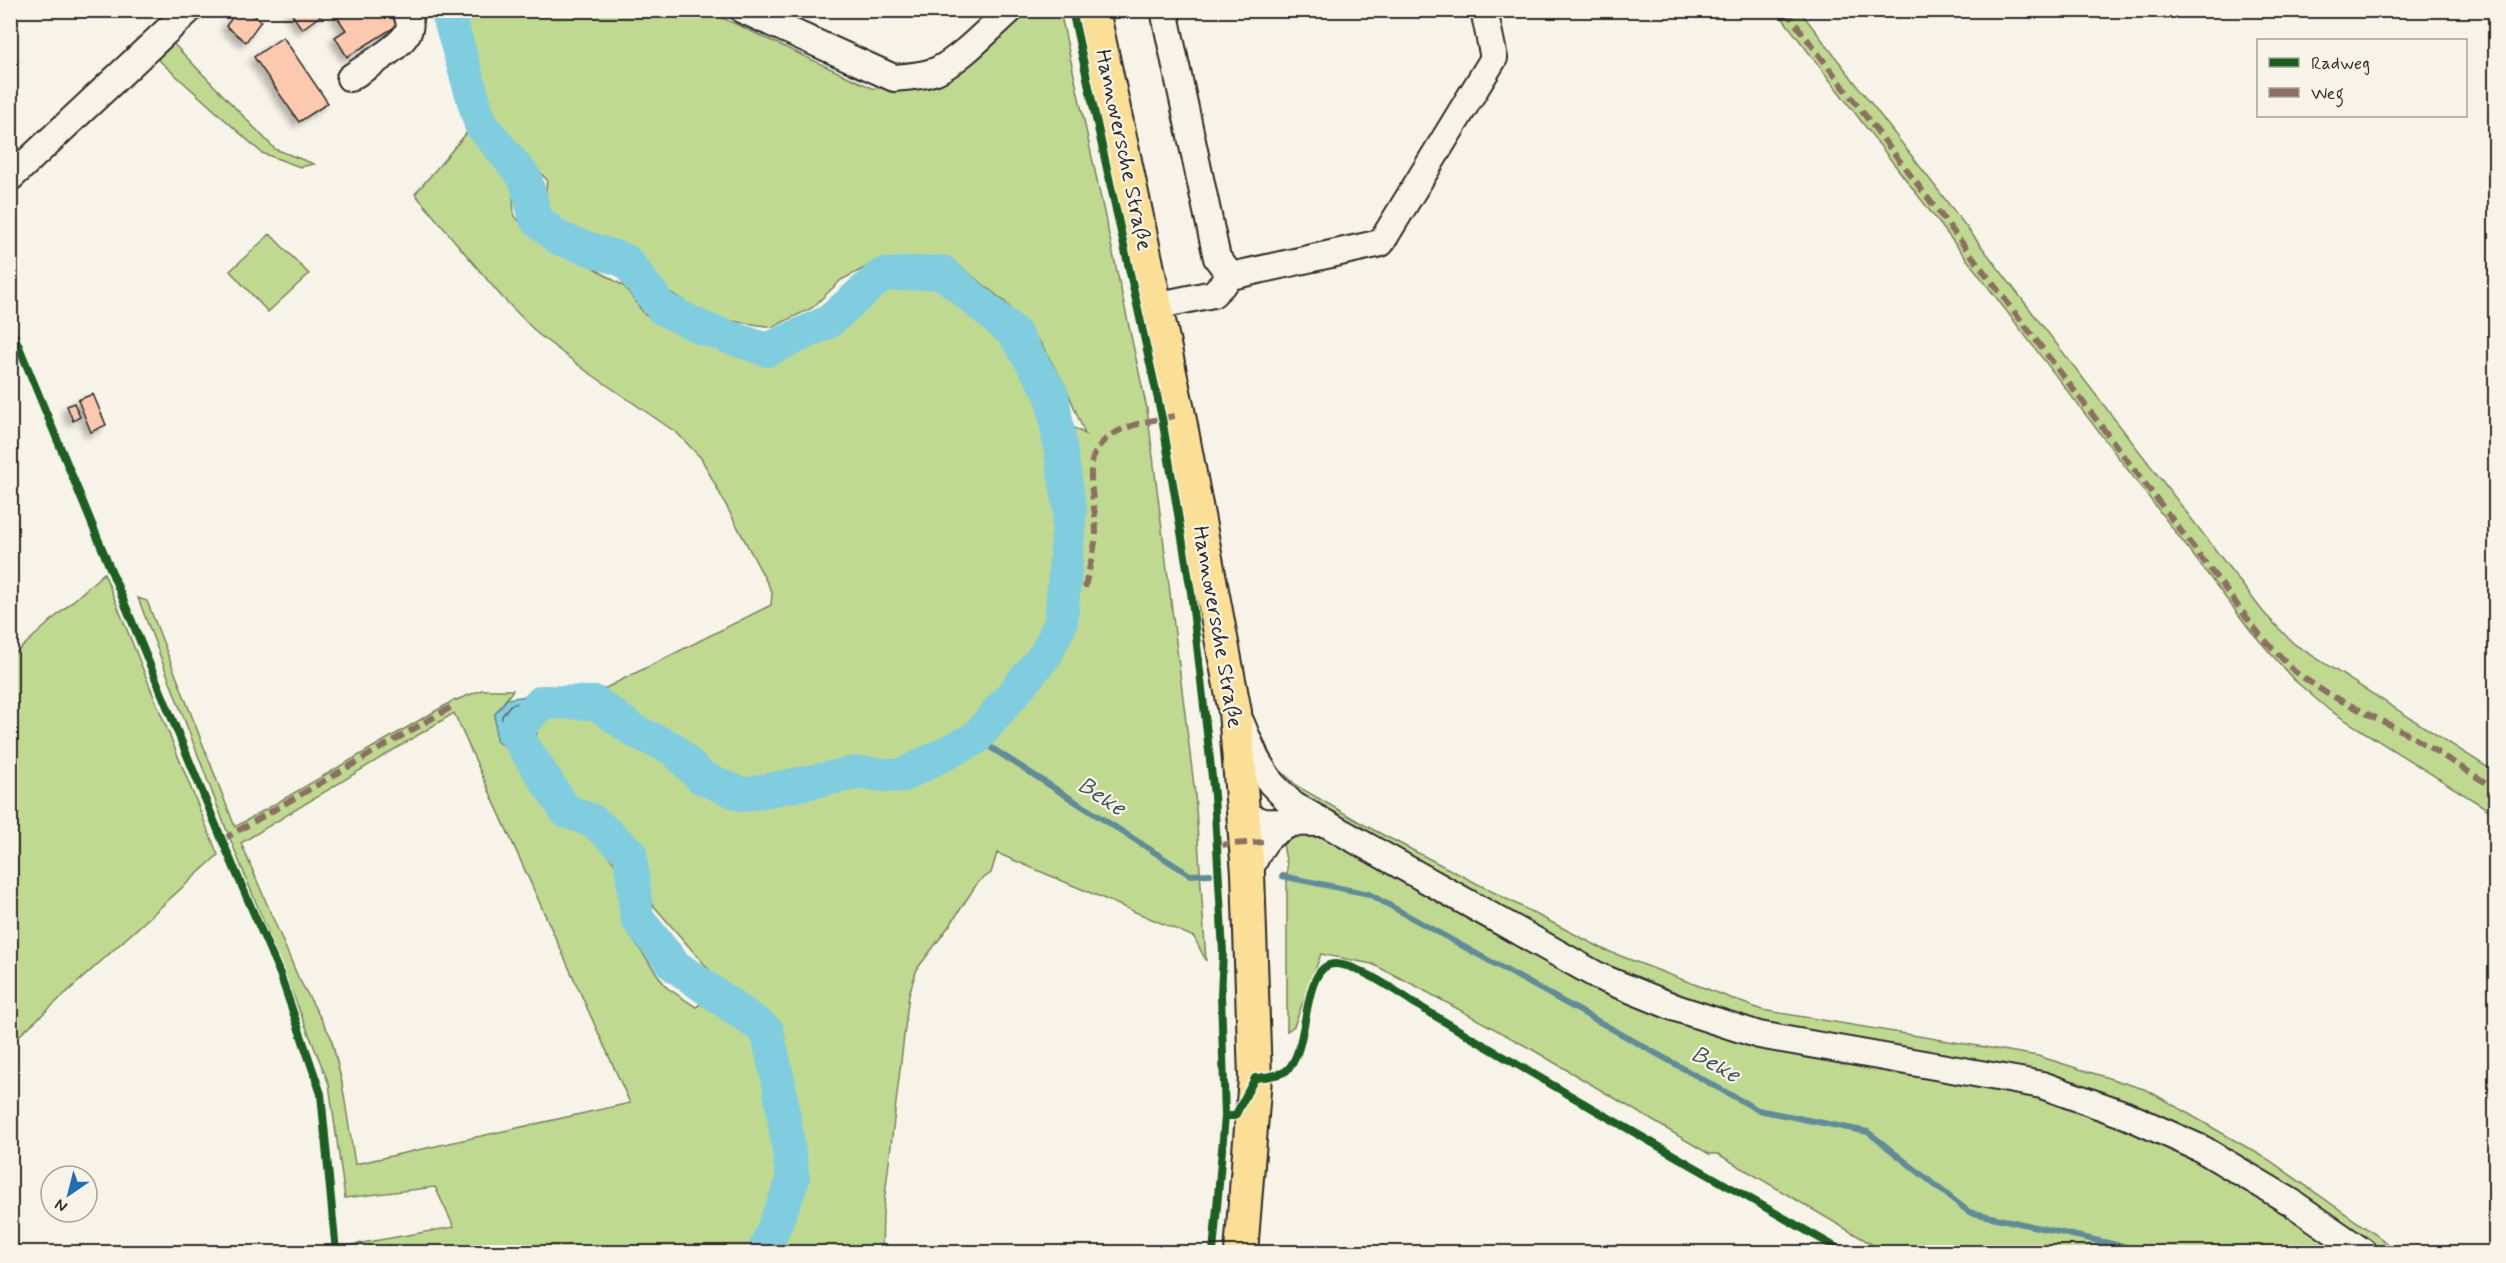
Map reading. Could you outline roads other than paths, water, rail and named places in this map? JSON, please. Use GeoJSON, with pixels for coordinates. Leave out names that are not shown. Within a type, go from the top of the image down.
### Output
{"type":"FeatureCollection","features":[{"type":"Feature","properties":{"kind":"main road","name":"Hannoversche Straße"},"geometry":{"type":"LineString","coordinates":[[1093,10],[1179,415],[1235,712],[1248,873],[1255,1078],[1241,1252]]}},
{"type":"Feature","properties":{"kind":"street"},"geometry":{"type":"LineString","coordinates":[[10,178],[189,10]]}},
{"type":"Feature","properties":{"kind":"street"},"geometry":{"type":"LineString","coordinates":[[350,78],[400,42],[409,30],[409,17],[405,10]]}},
{"type":"Feature","properties":{"kind":"street"},"geometry":{"type":"LineString","coordinates":[[742,10],[894,78],[915,77],[938,70],[1010,10]]}},
{"type":"Feature","properties":{"kind":"street"},"geometry":{"type":"LineString","coordinates":[[1164,10],[1217,258],[1231,276]]}},
{"type":"Feature","properties":{"kind":"street"},"geometry":{"type":"LineString","coordinates":[[1155,306],[1213,294],[1231,276],[1381,243],[1494,58],[1484,10]]}},
{"type":"Feature","properties":{"kind":"street"},"geometry":{"type":"LineString","coordinates":[[1235,712],[1256,759],[1292,814]]}},
{"type":"Feature","properties":{"kind":"street"},"geometry":{"type":"LineString","coordinates":[[1244,815],[1261,806],[1321,823],[1600,977],[1676,1008],[1759,1035],[2042,1085],[2126,1115],[2202,1149],[2291,1202],[2363,1252]]}},
{"type":"Feature","properties":{"kind":"street"},"geometry":{"type":"LineString","coordinates":[[1248,873],[1263,842],[1292,814]]}},
{"type":"Feature","properties":{"kind":"water"},"geometry":{"type":"Polygon","coordinates":[[[526,696],[552,715],[537,717],[536,744],[544,760],[529,770],[519,754],[496,741],[495,714],[507,699],[526,696]]]}},
{"type":"Feature","properties":{"kind":"waterway"},"geometry":{"type":"LineString","coordinates":[[447,10],[481,125],[525,178],[536,219],[560,239],[626,261],[662,308],[702,328],[767,350],[828,322],[882,275],[942,272],[1014,333],[1052,395],[1070,510],[1061,622],[1046,654],[976,738],[901,776],[856,773],[743,795],[701,777],[672,748],[636,732],[596,703],[542,702],[514,732],[566,811],[593,821],[630,853],[637,918],[674,965],[767,1031],[779,1084],[793,1180],[764,1252]]}},
{"type":"Feature","properties":{"kind":"waterway","name":"Beke"},"geometry":{"type":"LineString","coordinates":[[976,738],[1190,875],[1210,874]]}},
{"type":"Feature","properties":{"kind":"waterway","name":"Beke"},"geometry":{"type":"LineString","coordinates":[[1282,876],[1369,894],[1758,1110],[1868,1132],[1969,1212],[2126,1247],[2138,1252]]}}]}
